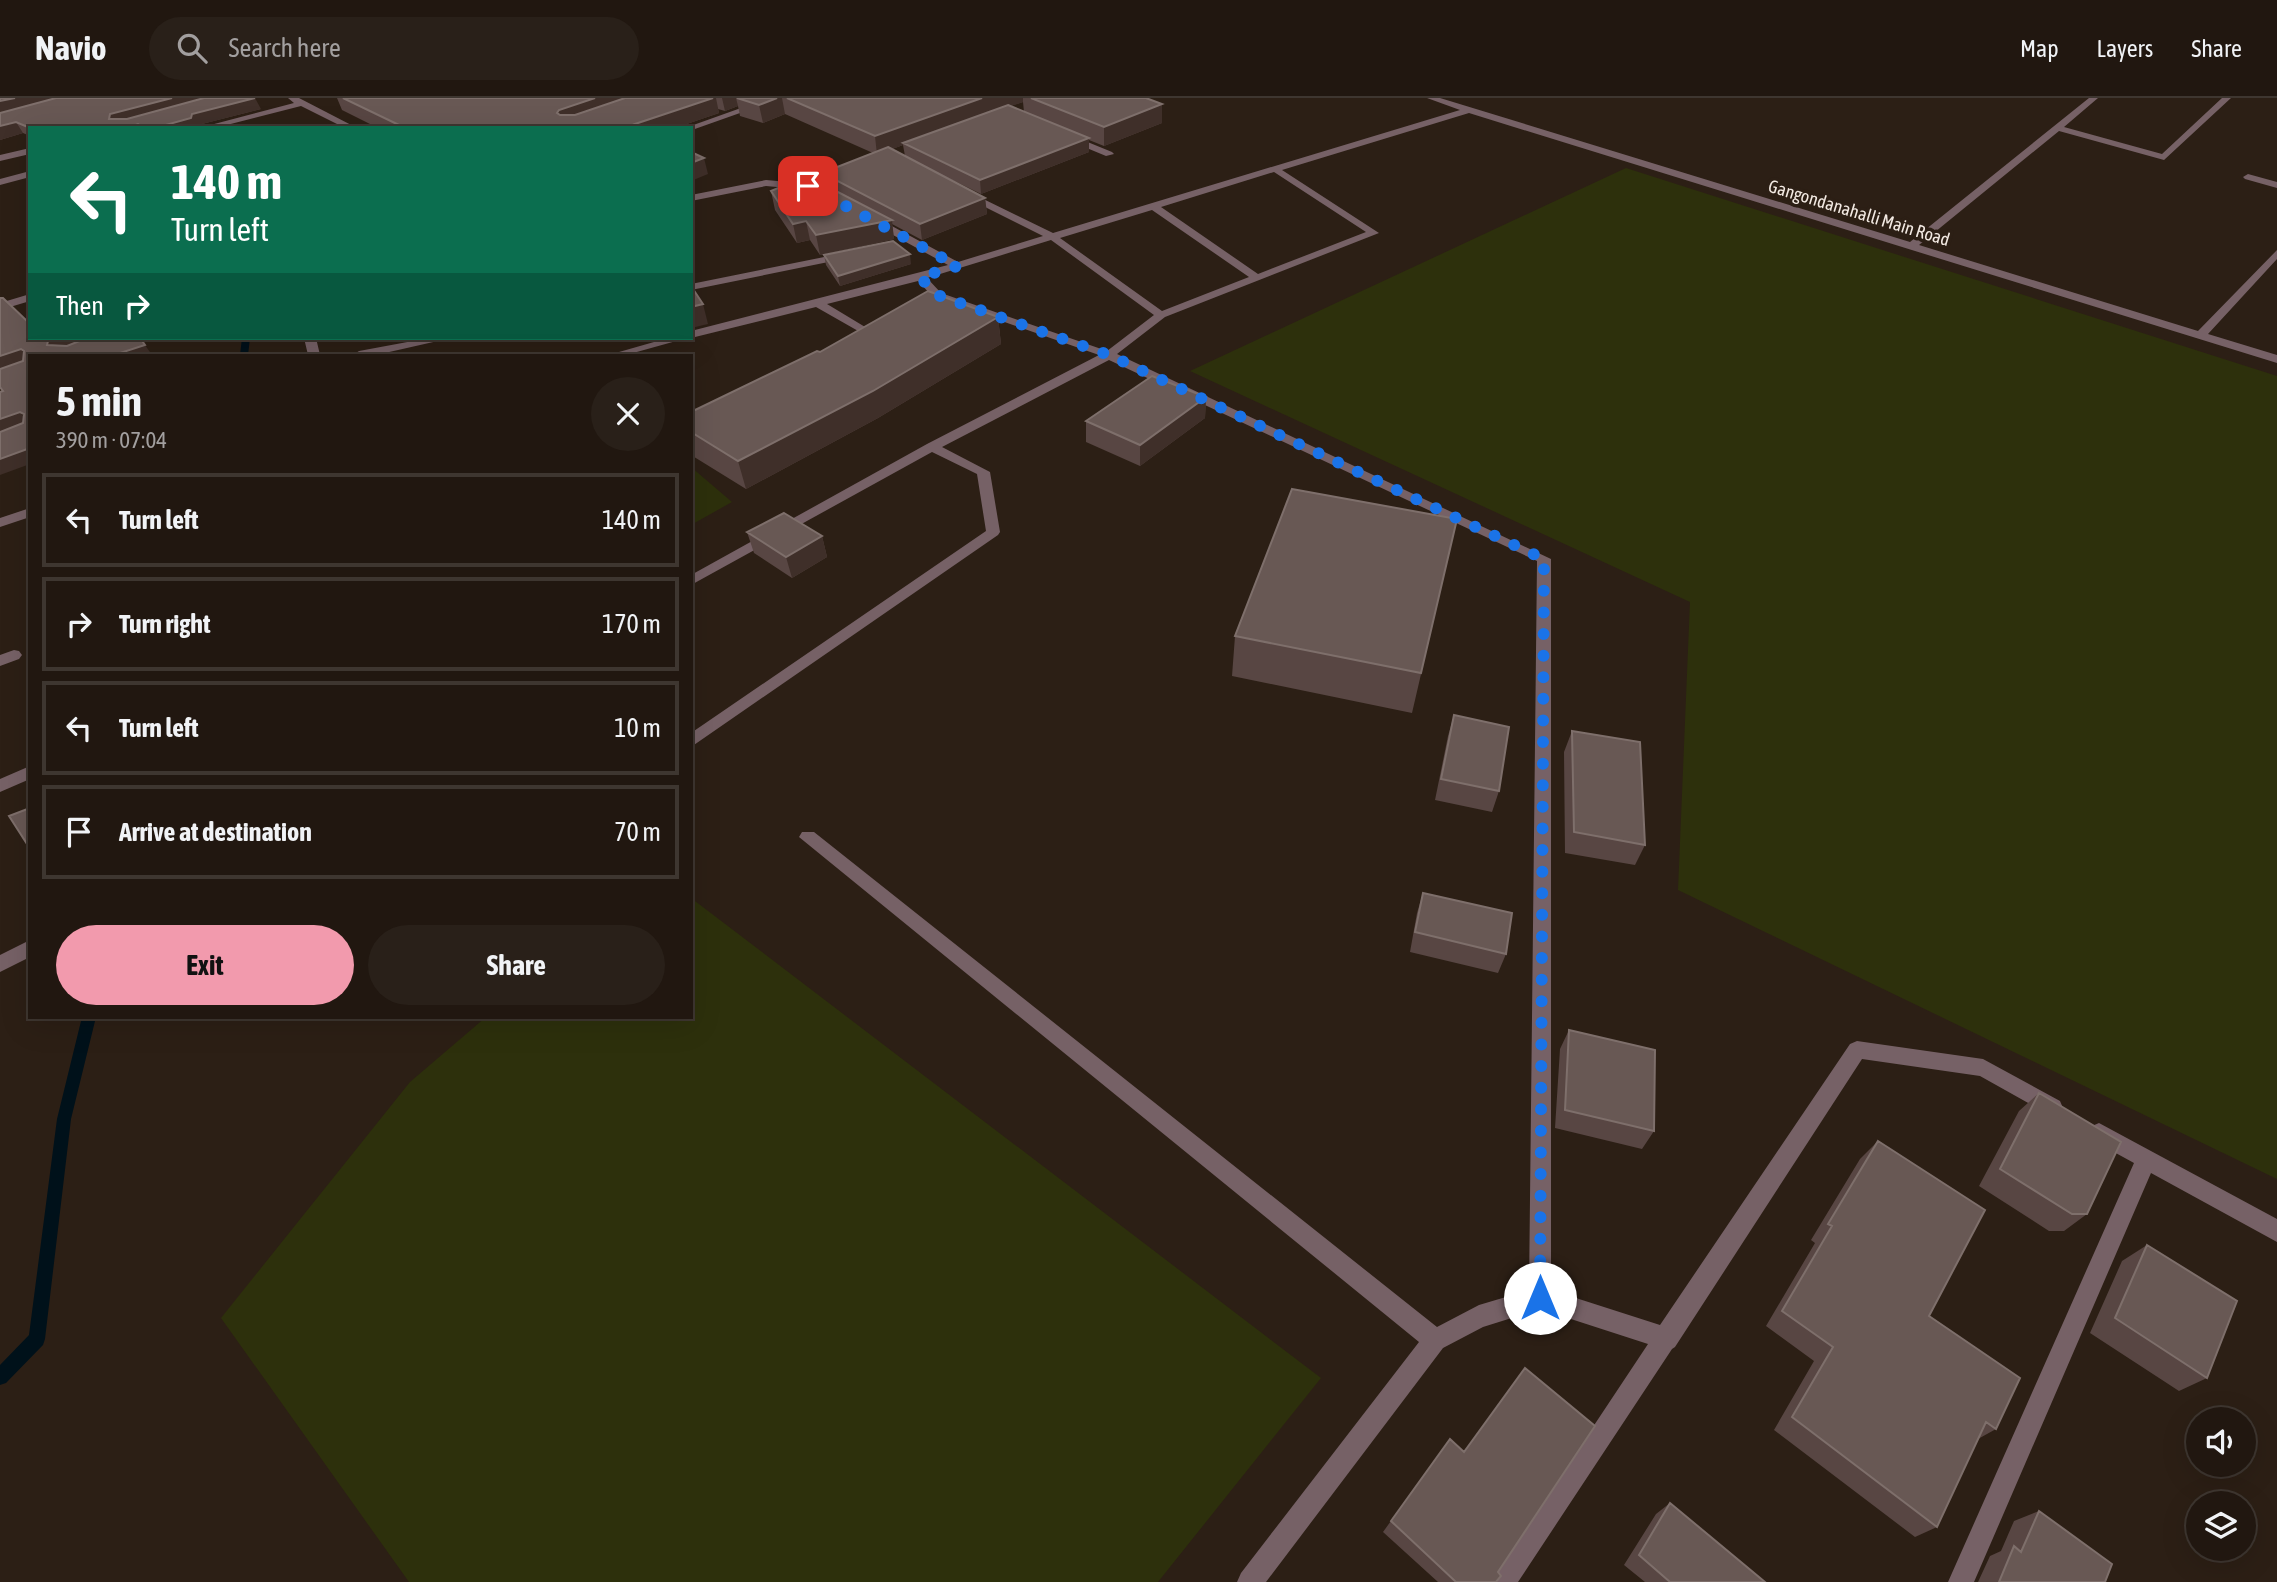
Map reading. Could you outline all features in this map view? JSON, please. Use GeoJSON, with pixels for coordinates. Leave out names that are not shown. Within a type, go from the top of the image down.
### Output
{"type":"FeatureCollection","features":[{"type":"Feature","properties":{"kind":"street"},"geometry":{"type":"LineString","coordinates":[[693,127],[778,98]]}},
{"type":"Feature","properties":{"kind":"street","name":"Gangondanahalli Main Road"},"geometry":{"type":"LineString","coordinates":[[1431,98],[2277,359]]}},
{"type":"Feature","properties":{"kind":"street"},"geometry":{"type":"LineString","coordinates":[[1911,247],[2094,98]]}},
{"type":"Feature","properties":{"kind":"street"},"geometry":{"type":"LineString","coordinates":[[2058,128],[2165,157],[2227,98]]}},
{"type":"Feature","properties":{"kind":"street"},"geometry":{"type":"LineString","coordinates":[[210,126],[295,101],[349,126]]}},
{"type":"Feature","properties":{"kind":"street"},"geometry":{"type":"LineString","coordinates":[[693,334],[958,266],[1468,110]]}},
{"type":"Feature","properties":{"kind":"street"},"geometry":{"type":"LineString","coordinates":[[1059,134],[1109,154]]}},
{"type":"Feature","properties":{"kind":"street"},"geometry":{"type":"LineString","coordinates":[[0,158],[28,151]]}},
{"type":"Feature","properties":{"kind":"street"},"geometry":{"type":"LineString","coordinates":[[693,580],[932,447],[1109,355],[1161,315],[1374,233],[1275,169]]}},
{"type":"Feature","properties":{"kind":"street"},"geometry":{"type":"LineString","coordinates":[[0,183],[28,175]]}},
{"type":"Feature","properties":{"kind":"street"},"geometry":{"type":"LineString","coordinates":[[2248,177],[2277,185]]}},
{"type":"Feature","properties":{"kind":"street"},"geometry":{"type":"LineString","coordinates":[[693,198],[766,183],[819,187]]}},
{"type":"Feature","properties":{"kind":"street"},"geometry":{"type":"LineString","coordinates":[[953,187],[1053,237],[1161,315]]}},
{"type":"Feature","properties":{"kind":"street"},"geometry":{"type":"LineString","coordinates":[[1153,206],[1257,278]]}},
{"type":"Feature","properties":{"kind":"street"},"geometry":{"type":"LineString","coordinates":[[866,217],[958,266]]}},
{"type":"Feature","properties":{"kind":"street"},"geometry":{"type":"LineString","coordinates":[[899,244],[912,241]]}},
{"type":"Feature","properties":{"kind":"street"},"geometry":{"type":"LineString","coordinates":[[693,287],[859,253]]}},
{"type":"Feature","properties":{"kind":"street"},"geometry":{"type":"LineString","coordinates":[[2200,336],[2277,253]]}},
{"type":"Feature","properties":{"kind":"street"},"geometry":{"type":"LineString","coordinates":[[920,277],[937,295],[1109,355],[1544,559],[1540,1298]]}},
{"type":"Feature","properties":{"kind":"street"},"geometry":{"type":"LineString","coordinates":[[0,307],[28,298]]}},
{"type":"Feature","properties":{"kind":"street"},"geometry":{"type":"LineString","coordinates":[[817,303],[881,341]]}},
{"type":"Feature","properties":{"kind":"street"},"geometry":{"type":"LineString","coordinates":[[364,354],[435,340]]}},
{"type":"Feature","properties":{"kind":"street"},"geometry":{"type":"LineString","coordinates":[[625,352],[673,340]]}},
{"type":"Feature","properties":{"kind":"street"},"geometry":{"type":"LineString","coordinates":[[693,740],[993,532],[983,472],[932,447]]}},
{"type":"Feature","properties":{"kind":"street"},"geometry":{"type":"LineString","coordinates":[[0,523],[28,513]]}},
{"type":"Feature","properties":{"kind":"street"},"geometry":{"type":"LineString","coordinates":[[0,786],[28,773]]}},
{"type":"Feature","properties":{"kind":"street"},"geometry":{"type":"LineString","coordinates":[[808,837],[1436,1340]]}},
{"type":"Feature","properties":{"kind":"street"},"geometry":{"type":"LineString","coordinates":[[0,964],[28,949]]}},
{"type":"Feature","properties":{"kind":"street"},"geometry":{"type":"LineString","coordinates":[[1503,1582],[1857,1050],[1983,1068],[2277,1231]]}},
{"type":"Feature","properties":{"kind":"street"},"geometry":{"type":"LineString","coordinates":[[1961,1582],[2146,1159]]}},
{"type":"Feature","properties":{"kind":"street"},"geometry":{"type":"LineString","coordinates":[[1250,1582],[1436,1340],[1479,1317],[1540,1298],[1667,1339]]}},
{"type":"Feature","properties":{"kind":"green space"},"geometry":{"type":"Polygon","coordinates":[[[1626,168],[2277,376],[2277,1179],[1678,890],[1690,602],[1190,371],[1626,168]]]}},
{"type":"Feature","properties":{"kind":"green space"},"geometry":{"type":"Polygon","coordinates":[[[693,469],[732,502],[693,524],[693,469]]]}},
{"type":"Feature","properties":{"kind":"green space"},"geometry":{"type":"Polygon","coordinates":[[[693,900],[1321,1378],[1158,1582],[409,1582],[221,1318],[410,1082],[484,1019],[693,1019],[693,900]]]}},
{"type":"Feature","properties":{"kind":"building"},"geometry":{"type":"Polygon","coordinates":[[[56,98],[172,98],[110,114],[109,119],[127,119],[204,98],[255,98],[192,114],[191,118],[162,126],[138,124],[28,127],[16,122],[0,126],[0,113],[56,98]]]}},
{"type":"Feature","properties":{"kind":"building"},"geometry":{"type":"Polygon","coordinates":[[[343,98],[595,98],[557,113],[575,115],[625,98],[713,98],[635,124],[639,126],[396,126],[399,125],[343,98]]]}},
{"type":"Feature","properties":{"kind":"building"},"geometry":{"type":"Polygon","coordinates":[[[737,98],[777,98],[759,105],[737,98]]]}},
{"type":"Feature","properties":{"kind":"building"},"geometry":{"type":"Polygon","coordinates":[[[787,98],[982,98],[875,136],[787,98]]]}},
{"type":"Feature","properties":{"kind":"building"},"geometry":{"type":"Polygon","coordinates":[[[1031,98],[1146,98],[1162,104],[1104,127],[1031,98]]]}},
{"type":"Feature","properties":{"kind":"building"},"geometry":{"type":"Polygon","coordinates":[[[1008,105],[1089,138],[980,180],[903,143],[1008,105]]]}},
{"type":"Feature","properties":{"kind":"building"},"geometry":{"type":"Polygon","coordinates":[[[888,147],[985,198],[920,224],[822,173],[888,147]]]}},
{"type":"Feature","properties":{"kind":"building"},"geometry":{"type":"Polygon","coordinates":[[[693,153],[704,158],[693,162],[693,153]]]}},
{"type":"Feature","properties":{"kind":"building"},"geometry":{"type":"Polygon","coordinates":[[[807,176],[892,220],[816,235],[806,221],[793,224],[771,191],[807,176]]]}},
{"type":"Feature","properties":{"kind":"building"},"geometry":{"type":"Polygon","coordinates":[[[893,241],[910,254],[838,276],[824,255],[893,241]]]}},
{"type":"Feature","properties":{"kind":"building"},"geometry":{"type":"Polygon","coordinates":[[[693,289],[703,304],[693,306],[693,289]]]}},
{"type":"Feature","properties":{"kind":"building"},"geometry":{"type":"Polygon","coordinates":[[[928,291],[998,317],[873,391],[738,461],[693,433],[693,411],[817,351],[820,352],[928,291]]]}},
{"type":"Feature","properties":{"kind":"building"},"geometry":{"type":"Polygon","coordinates":[[[0,298],[28,322],[28,340],[51,340],[47,345],[67,346],[82,340],[141,340],[145,345],[117,354],[28,354],[28,449],[0,459],[0,432],[23,423],[24,414],[20,412],[0,419],[0,392],[3,391],[0,387],[0,369],[23,361],[24,351],[21,349],[0,356],[0,298]]]}},
{"type":"Feature","properties":{"kind":"building"},"geometry":{"type":"Polygon","coordinates":[[[1152,376],[1206,397],[1140,445],[1086,421],[1152,376]]]}},
{"type":"Feature","properties":{"kind":"building"},"geometry":{"type":"Polygon","coordinates":[[[1292,489],[1457,519],[1421,673],[1235,636],[1292,489]]]}},
{"type":"Feature","properties":{"kind":"building"},"geometry":{"type":"Polygon","coordinates":[[[784,513],[822,536],[786,557],[747,532],[784,513]]]}},
{"type":"Feature","properties":{"kind":"building"},"geometry":{"type":"Polygon","coordinates":[[[1454,715],[1509,727],[1499,791],[1441,779],[1454,715]]]}},
{"type":"Feature","properties":{"kind":"building"},"geometry":{"type":"Polygon","coordinates":[[[1572,731],[1640,742],[1645,845],[1574,832],[1572,731]]]}},
{"type":"Feature","properties":{"kind":"building"},"geometry":{"type":"Polygon","coordinates":[[[28,809],[28,844],[27,844],[9,816],[28,809]]]}},
{"type":"Feature","properties":{"kind":"building"},"geometry":{"type":"Polygon","coordinates":[[[1423,893],[1512,913],[1506,954],[1415,932],[1423,893]]]}},
{"type":"Feature","properties":{"kind":"building"},"geometry":{"type":"Polygon","coordinates":[[[1569,1030],[1655,1050],[1654,1131],[1565,1110],[1569,1030]]]}},
{"type":"Feature","properties":{"kind":"building"},"geometry":{"type":"Polygon","coordinates":[[[2039,1093],[2121,1142],[2087,1214],[2072,1214],[2000,1169],[2039,1093]]]}},
{"type":"Feature","properties":{"kind":"building"},"geometry":{"type":"Polygon","coordinates":[[[1878,1141],[1985,1210],[1929,1316],[2020,1378],[1996,1429],[1986,1422],[1937,1527],[1792,1417],[1833,1347],[1782,1311],[1832,1226],[1828,1224],[1878,1141]]]}},
{"type":"Feature","properties":{"kind":"building"},"geometry":{"type":"Polygon","coordinates":[[[2147,1245],[2237,1301],[2207,1378],[2115,1318],[2147,1245]]]}},
{"type":"Feature","properties":{"kind":"building"},"geometry":{"type":"Polygon","coordinates":[[[1525,1368],[1595,1426],[1498,1572],[1501,1576],[1496,1582],[1456,1582],[1391,1521],[1450,1439],[1464,1452],[1525,1368]]]}},
{"type":"Feature","properties":{"kind":"building"},"geometry":{"type":"Polygon","coordinates":[[[1670,1503],[1765,1582],[1670,1582],[1639,1555],[1670,1503]]]}},
{"type":"Feature","properties":{"kind":"building"},"geometry":{"type":"Polygon","coordinates":[[[2039,1511],[2112,1564],[2105,1582],[1999,1582],[2014,1546],[2021,1552],[2039,1511]]]}},
{"type":"Feature","properties":{"kind":"waterway"},"geometry":{"type":"LineString","coordinates":[[244,354],[246,340]]}},
{"type":"Feature","properties":{"kind":"waterway"},"geometry":{"type":"LineString","coordinates":[[0,1377],[37,1339],[64,1119],[89,1019]]}},
{"type":"Feature","properties":{"kind":"route"},"geometry":{"type":"LineString","coordinates":[[808,186],[958,266],[920,277],[937,295],[1109,355],[1544,559],[1540,1298]]}}]}
